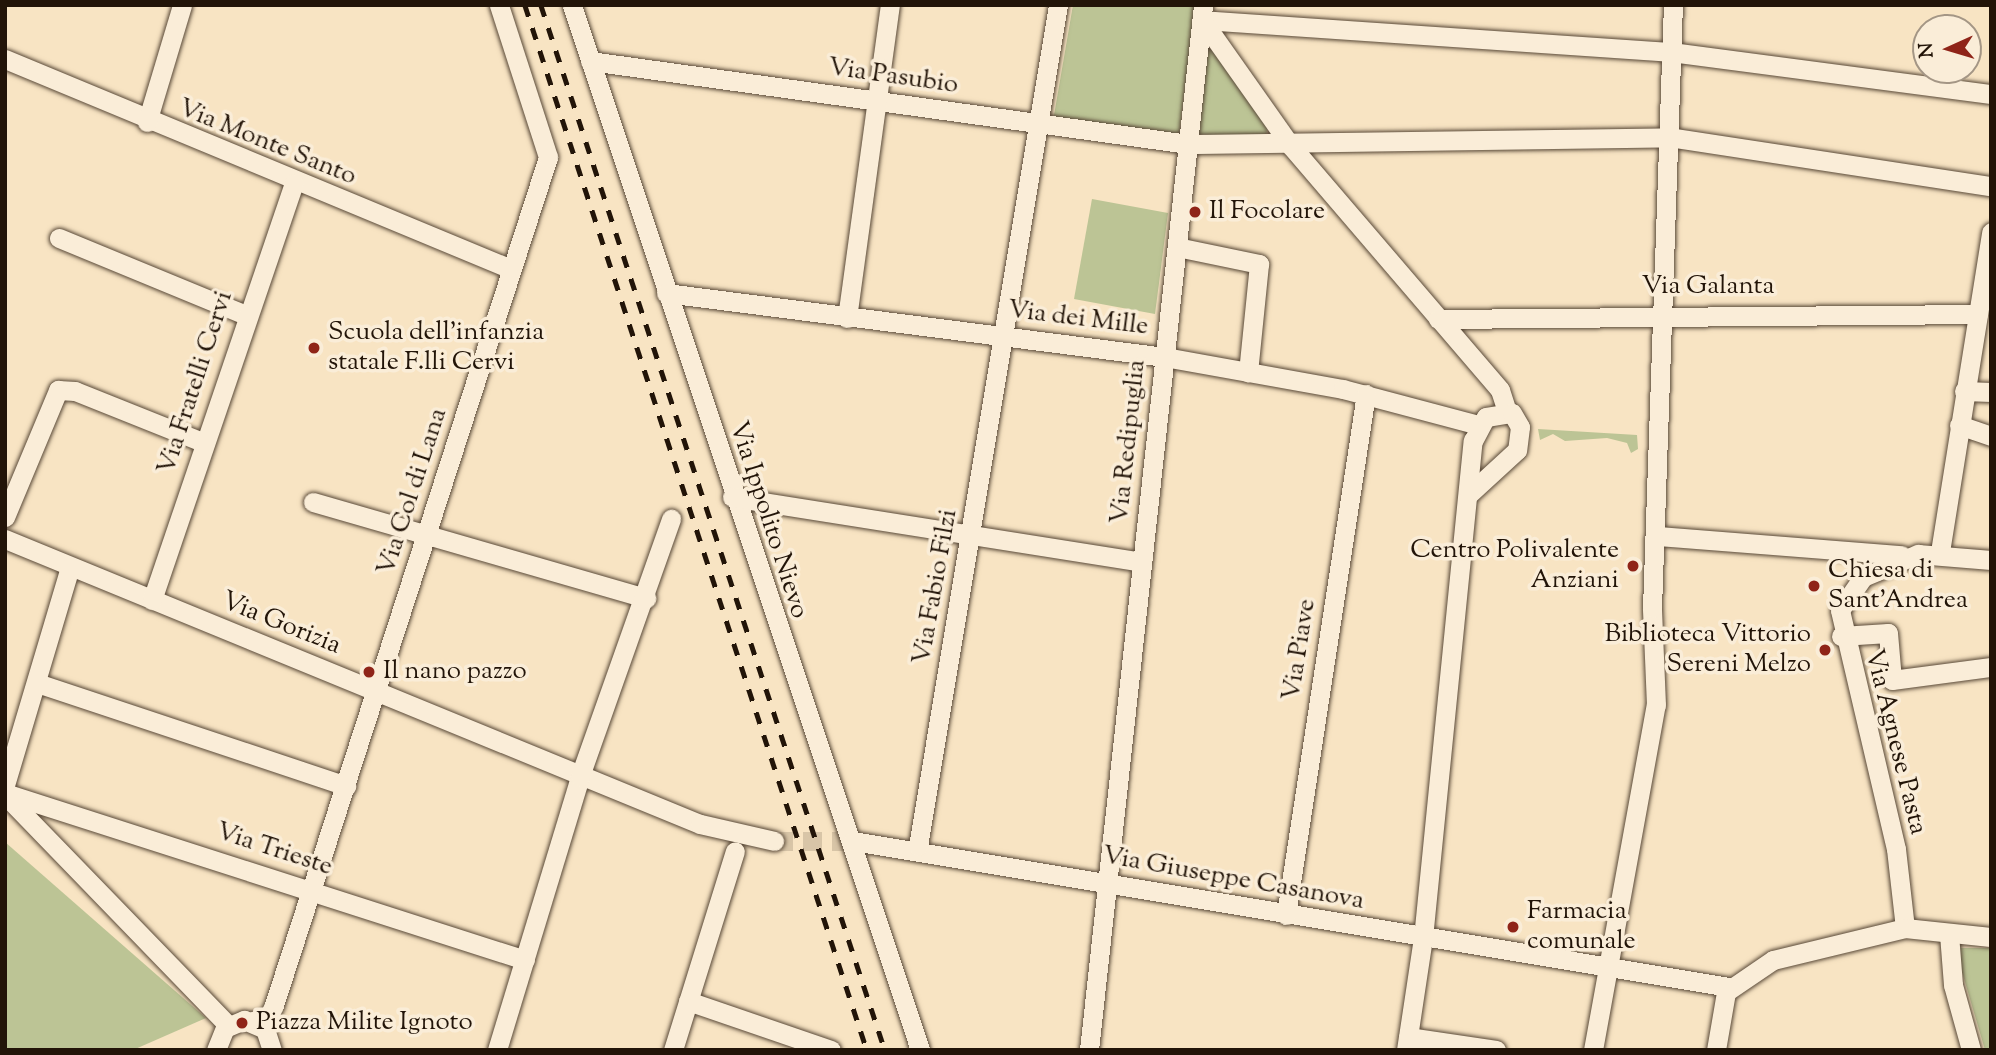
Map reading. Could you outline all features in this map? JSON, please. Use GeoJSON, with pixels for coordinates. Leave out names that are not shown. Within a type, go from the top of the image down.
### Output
{"type":"FeatureCollection","features":[{"type":"Feature","properties":{"kind":"street"},"geometry":{"type":"LineString","coordinates":[[147,122],[181,5]]}},
{"type":"Feature","properties":{"kind":"street","name":"Via Col di Lana"},"geometry":{"type":"LineString","coordinates":[[252,1021],[268,1018],[275,1005],[548,157],[499,5]]}},
{"type":"Feature","properties":{"kind":"street","name":"Via Ippolito Nievo"},"geometry":{"type":"LineString","coordinates":[[572,5],[732,497],[919,1050]]}},
{"type":"Feature","properties":{"kind":"street"},"geometry":{"type":"LineString","coordinates":[[847,318],[890,5]]}},
{"type":"Feature","properties":{"kind":"street","name":"Via Fabio Filzi"},"geometry":{"type":"LineString","coordinates":[[918,846],[1042,124],[1058,5]]}},
{"type":"Feature","properties":{"kind":"street"},"geometry":{"type":"LineString","coordinates":[[1592,1050],[1604,970],[1656,715],[1652,608],[1658,536],[1662,312],[1673,5]]}},
{"type":"Feature","properties":{"kind":"street"},"geometry":{"type":"LineString","coordinates":[[1202,13],[1671,51],[1991,94]]}},
{"type":"Feature","properties":{"kind":"street"},"geometry":{"type":"LineString","coordinates":[[1202,13],[1291,146],[1500,390],[1507,412],[1520,427],[1517,450],[1469,494]]}},
{"type":"Feature","properties":{"kind":"street","name":"Via Redipuglia"},"geometry":{"type":"LineString","coordinates":[[1089,1050],[1111,884],[1142,562],[1202,13]]}},
{"type":"Feature","properties":{"kind":"street","name":"Via Monte Santo"},"geometry":{"type":"LineString","coordinates":[[5,59],[294,184],[512,270]]}},
{"type":"Feature","properties":{"kind":"street","name":"Via Pasubio"},"geometry":{"type":"LineString","coordinates":[[590,61],[1188,144],[1291,146],[1669,137],[1991,186]]}},
{"type":"Feature","properties":{"kind":"street","name":"Via Fratelli Cervi"},"geometry":{"type":"LineString","coordinates":[[152,600],[246,315],[294,184]]}},
{"type":"Feature","properties":{"kind":"street"},"geometry":{"type":"LineString","coordinates":[[1940,552],[1991,232]]}},
{"type":"Feature","properties":{"kind":"street"},"geometry":{"type":"LineString","coordinates":[[59,239],[246,315]]}},
{"type":"Feature","properties":{"kind":"street"},"geometry":{"type":"LineString","coordinates":[[1177,247],[1259,264],[1248,372]]}},
{"type":"Feature","properties":{"kind":"street","name":"Via dei Mille"},"geometry":{"type":"LineString","coordinates":[[666,293],[1165,357],[1366,394],[1478,425]]}},
{"type":"Feature","properties":{"kind":"street","name":"Via Galanta"},"geometry":{"type":"LineString","coordinates":[[1438,319],[1662,312],[1978,314]]}},
{"type":"Feature","properties":{"kind":"street"},"geometry":{"type":"LineString","coordinates":[[5,517],[58,390],[75,391],[205,443]]}},
{"type":"Feature","properties":{"kind":"street"},"geometry":{"type":"LineString","coordinates":[[1964,391],[1991,392]]}},
{"type":"Feature","properties":{"kind":"street","name":"Via Piave"},"geometry":{"type":"LineString","coordinates":[[1286,915],[1366,394]]}},
{"type":"Feature","properties":{"kind":"street"},"geometry":{"type":"LineString","coordinates":[[1496,1050],[1407,1043],[1423,938],[1478,425],[1507,412]]}},
{"type":"Feature","properties":{"kind":"street"},"geometry":{"type":"LineString","coordinates":[[1959,425],[1991,436]]}},
{"type":"Feature","properties":{"kind":"street"},"geometry":{"type":"LineString","coordinates":[[732,497],[1142,562]]}},
{"type":"Feature","properties":{"kind":"street"},"geometry":{"type":"LineString","coordinates":[[313,502],[425,537],[646,598]]}},
{"type":"Feature","properties":{"kind":"street"},"geometry":{"type":"LineString","coordinates":[[496,1050],[580,776],[646,598],[671,519]]}},
{"type":"Feature","properties":{"kind":"street"},"geometry":{"type":"LineString","coordinates":[[1658,536],[1871,555],[1910,556],[1940,552],[1991,560]]}},
{"type":"Feature","properties":{"kind":"street","name":"Via Gorizia"},"geometry":{"type":"LineString","coordinates":[[5,538],[580,776],[723,832],[774,841]]}},
{"type":"Feature","properties":{"kind":"street","name":"Via Agnese Pasta"},"geometry":{"type":"LineString","coordinates":[[1905,928],[1892,830],[1841,636],[1840,610],[1850,589],[1910,556]]}},
{"type":"Feature","properties":{"kind":"street"},"geometry":{"type":"LineString","coordinates":[[5,785],[70,567]]}},
{"type":"Feature","properties":{"kind":"street"},"geometry":{"type":"LineString","coordinates":[[1841,636],[1888,633],[1892,680],[1991,667]]}},
{"type":"Feature","properties":{"kind":"street"},"geometry":{"type":"LineString","coordinates":[[37,683],[346,786]]}},
{"type":"Feature","properties":{"kind":"street"},"geometry":{"type":"LineString","coordinates":[[5,794],[228,1025]]}},
{"type":"Feature","properties":{"kind":"street","name":"Via Trieste"},"geometry":{"type":"LineString","coordinates":[[5,794],[312,889],[525,960]]}},
{"type":"Feature","properties":{"kind":"street","name":"Via Giuseppe Casanova"},"geometry":{"type":"LineString","coordinates":[[853,841],[1604,970],[1729,987]]}},
{"type":"Feature","properties":{"kind":"street"},"geometry":{"type":"LineString","coordinates":[[673,1050],[735,851]]}},
{"type":"Feature","properties":{"kind":"street"},"geometry":{"type":"LineString","coordinates":[[1716,1050],[1718,1010],[1729,987],[1797,950],[1905,928],[1991,937]]}},
{"type":"Feature","properties":{"kind":"street"},"geometry":{"type":"LineString","coordinates":[[1949,934],[1953,985],[1971,1050]]}},
{"type":"Feature","properties":{"kind":"street"},"geometry":{"type":"LineString","coordinates":[[688,1001],[831,1050]]}},
{"type":"Feature","properties":{"kind":"street"},"geometry":{"type":"LineString","coordinates":[[228,1025],[252,1021],[274,1047]]}},
{"type":"Feature","properties":{"kind":"street"},"geometry":{"type":"LineString","coordinates":[[216,1049],[228,1025]]}},
{"type":"Feature","properties":{"kind":"green space"},"geometry":{"type":"Polygon","coordinates":[[[1073,5],[1195,5],[1179,136],[1053,121],[1073,5]]]}},
{"type":"Feature","properties":{"kind":"green space"},"geometry":{"type":"Polygon","coordinates":[[[1209,39],[1267,126],[1266,142],[1198,134],[1209,39]]]}},
{"type":"Feature","properties":{"kind":"green space"},"geometry":{"type":"Polygon","coordinates":[[[1092,199],[1168,213],[1155,314],[1074,299],[1092,199]]]}},
{"type":"Feature","properties":{"kind":"green space"},"geometry":{"type":"Polygon","coordinates":[[[1538,429],[1637,435],[1638,449],[1631,453],[1627,443],[1607,438],[1565,441],[1553,434],[1540,440],[1538,429]]]}},
{"type":"Feature","properties":{"kind":"green space"},"geometry":{"type":"Polygon","coordinates":[[[5,842],[206,1018],[133,1050],[5,1050],[5,842]]]}},
{"type":"Feature","properties":{"kind":"green space"},"geometry":{"type":"Polygon","coordinates":[[[1955,948],[1991,948],[1991,1050],[1985,1050],[1955,948]]]}},
{"type":"Feature","properties":{"kind":"tunnel"},"geometry":{"type":"LineString","coordinates":[[774,841],[853,841]]}},
{"type":"Feature","properties":{"kind":"railway"},"geometry":{"type":"LineString","coordinates":[[525,5],[867,1050]]}},
{"type":"Feature","properties":{"kind":"railway"},"geometry":{"type":"LineString","coordinates":[[541,5],[885,1050]]}},
{"type":"Feature","properties":{"kind":"place","name":"Il Focolare"},"geometry":{"type":"Point","coordinates":[1195,212]}},
{"type":"Feature","properties":{"kind":"place","name":"Scuola dell’infanzia statale F.lli Cervi"},"geometry":{"type":"Point","coordinates":[314,348]}},
{"type":"Feature","properties":{"kind":"place","name":"Centro Polivalente Anziani"},"geometry":{"type":"Point","coordinates":[1633,566]}},
{"type":"Feature","properties":{"kind":"place","name":"Chiesa di Sant'Andrea"},"geometry":{"type":"Point","coordinates":[1814,586]}},
{"type":"Feature","properties":{"kind":"place","name":"Biblioteca Vittorio Sereni Melzo"},"geometry":{"type":"Point","coordinates":[1825,650]}},
{"type":"Feature","properties":{"kind":"place","name":"Il nano pazzo"},"geometry":{"type":"Point","coordinates":[369,672]}},
{"type":"Feature","properties":{"kind":"place","name":"Farmacia comunale"},"geometry":{"type":"Point","coordinates":[1513,927]}},
{"type":"Feature","properties":{"kind":"place","name":"Piazza Milite Ignoto"},"geometry":{"type":"Point","coordinates":[242,1023]}}]}
